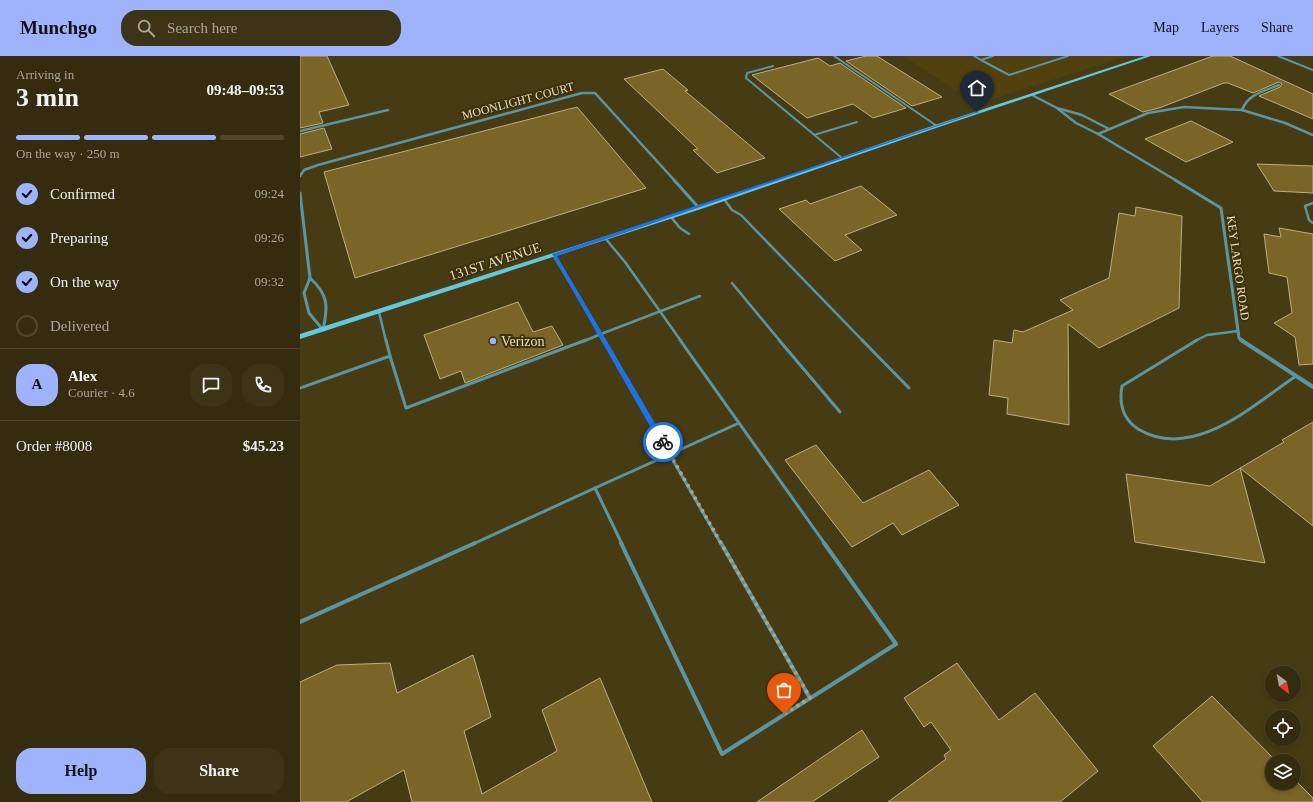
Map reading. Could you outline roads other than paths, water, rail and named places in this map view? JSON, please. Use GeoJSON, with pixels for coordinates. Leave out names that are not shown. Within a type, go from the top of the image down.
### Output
{"type":"FeatureCollection","features":[{"type":"Feature","properties":{"kind":"street","name":"131ST AVENUE"},"geometry":{"type":"LineString","coordinates":[[300,337],[554,256],[1149,56]]}},
{"type":"Feature","properties":{"kind":"street"},"geometry":{"type":"LineString","coordinates":[[1242,110],[1243,104],[1251,96],[1279,86]]}},
{"type":"Feature","properties":{"kind":"street","name":"MOONLIGHT COURT"},"geometry":{"type":"LineString","coordinates":[[300,176],[304,170],[318,164],[582,93],[595,93],[699,208]]}},
{"type":"Feature","properties":{"kind":"street","name":"KEY LARGO ROAD"},"geometry":{"type":"LineString","coordinates":[[1032,95],[1057,108],[1082,115],[1109,129]]}},
{"type":"Feature","properties":{"kind":"street"},"geometry":{"type":"LineString","coordinates":[[1098,134],[1148,113],[1184,107],[1242,110],[1285,123],[1313,135]]}},
{"type":"Feature","properties":{"kind":"street","name":"KEY LARGO ROAD"},"geometry":{"type":"LineString","coordinates":[[1057,108],[1069,120],[1086,130],[1098,134],[1221,208],[1239,338],[1313,387]]}},
{"type":"Feature","properties":{"kind":"street"},"geometry":{"type":"LineString","coordinates":[[300,131],[388,110]]}},
{"type":"Feature","properties":{"kind":"street"},"geometry":{"type":"LineString","coordinates":[[300,193],[310,278],[304,293],[309,313],[323,330]]}},
{"type":"Feature","properties":{"kind":"street"},"geometry":{"type":"LineString","coordinates":[[310,278],[321,287],[328,307],[323,330]]}},
{"type":"Feature","properties":{"kind":"lane"},"geometry":{"type":"LineString","coordinates":[[834,56],[937,126]]}},
{"type":"Feature","properties":{"kind":"lane"},"geometry":{"type":"LineString","coordinates":[[974,56],[1009,75],[1068,56]]}},
{"type":"Feature","properties":{"kind":"lane"},"geometry":{"type":"LineString","coordinates":[[981,60],[993,56]]}},
{"type":"Feature","properties":{"kind":"lane"},"geometry":{"type":"LineString","coordinates":[[1278,56],[1313,70]]}},
{"type":"Feature","properties":{"kind":"lane"},"geometry":{"type":"LineString","coordinates":[[773,66],[747,73],[746,78],[842,158]]}},
{"type":"Feature","properties":{"kind":"lane"},"geometry":{"type":"LineString","coordinates":[[814,135],[857,122]]}},
{"type":"Feature","properties":{"kind":"lane"},"geometry":{"type":"LineString","coordinates":[[724,199],[732,210],[742,215],[909,388]]}},
{"type":"Feature","properties":{"kind":"lane"},"geometry":{"type":"LineString","coordinates":[[1313,203],[1305,206],[1309,220],[1313,223]]}},
{"type":"Feature","properties":{"kind":"lane"},"geometry":{"type":"LineString","coordinates":[[671,217],[680,228],[689,234]]}},
{"type":"Feature","properties":{"kind":"lane"},"geometry":{"type":"LineString","coordinates":[[595,488],[722,754],[896,644],[660,312],[605,238]]}},
{"type":"Feature","properties":{"kind":"lane"},"geometry":{"type":"LineString","coordinates":[[554,256],[601,334],[810,698]]}},
{"type":"Feature","properties":{"kind":"lane"},"geometry":{"type":"LineString","coordinates":[[732,283],[840,412]]}},
{"type":"Feature","properties":{"kind":"lane"},"geometry":{"type":"LineString","coordinates":[[379,312],[390,356],[406,408],[700,296]]}},
{"type":"Feature","properties":{"kind":"lane"},"geometry":{"type":"LineString","coordinates":[[1238,331],[1207,335],[1186,345],[1122,386],[1119,396],[1130,422],[1141,432],[1157,437],[1182,440],[1206,433],[1231,420],[1296,376]]}},
{"type":"Feature","properties":{"kind":"lane"},"geometry":{"type":"LineString","coordinates":[[300,388],[390,356]]}},
{"type":"Feature","properties":{"kind":"lane"},"geometry":{"type":"LineString","coordinates":[[300,622],[739,423]]}},
{"type":"Feature","properties":{"kind":"place","name":"Verizon"},"geometry":{"type":"Point","coordinates":[493,341]}}]}
